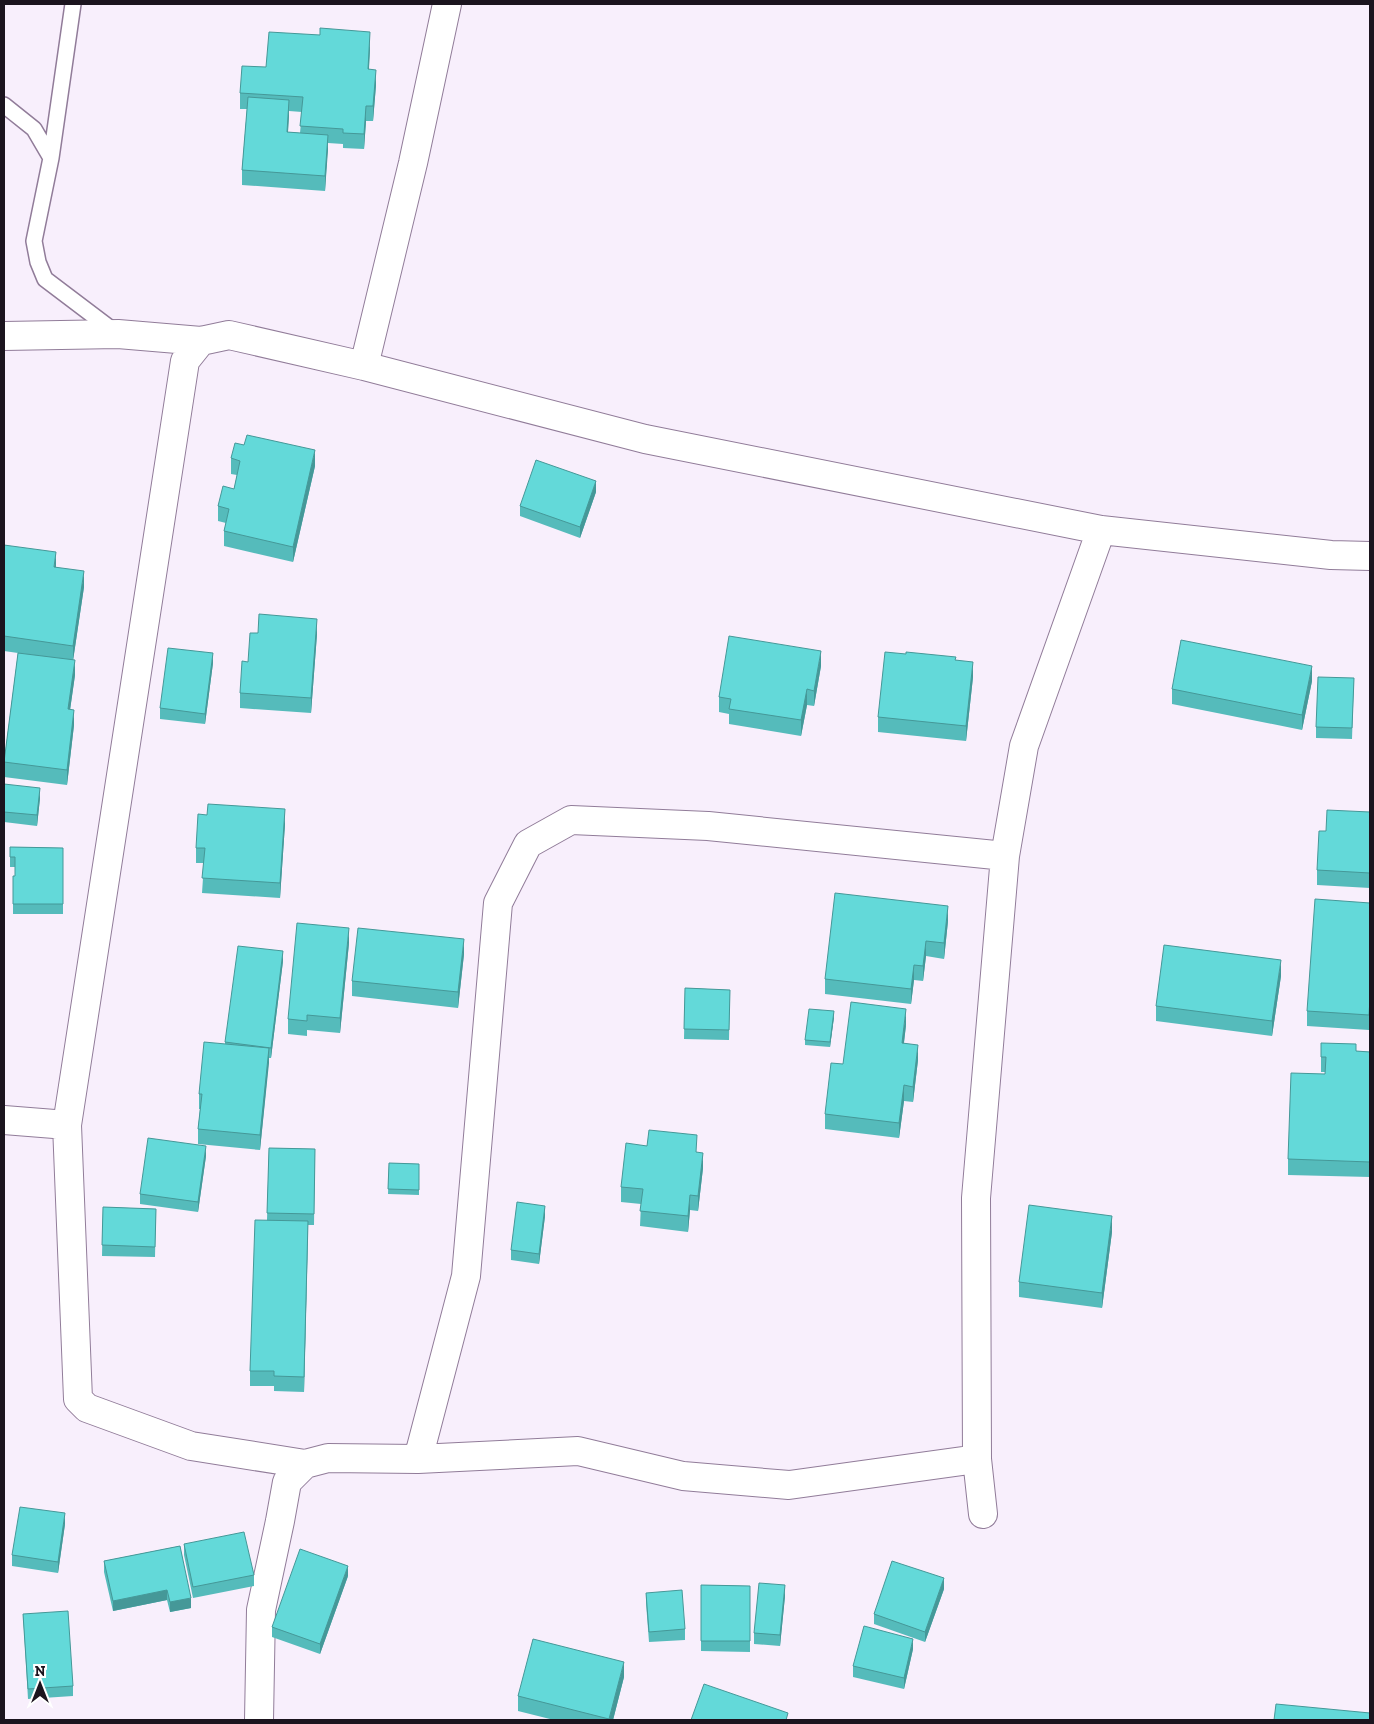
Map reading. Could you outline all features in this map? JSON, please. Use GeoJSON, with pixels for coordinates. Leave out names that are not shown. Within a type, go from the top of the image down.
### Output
{"type":"FeatureCollection","features":[{"type":"Feature","properties":{"kind":"street"},"geometry":{"type":"LineString","coordinates":[[364,366],[414,163],[447,4]]}},
{"type":"Feature","properties":{"kind":"street"},"geometry":{"type":"LineString","coordinates":[[4,336],[118,334],[201,341],[229,335],[364,366],[645,439],[1101,530],[1331,555],[1370,556]]}},
{"type":"Feature","properties":{"kind":"street"},"geometry":{"type":"LineString","coordinates":[[201,341],[185,361],[67,1125],[78,1399],[87,1408],[191,1446],[305,1464],[328,1458],[418,1459],[578,1451],[683,1476],[789,1486],[977,1459]]}},
{"type":"Feature","properties":{"kind":"street"},"geometry":{"type":"LineString","coordinates":[[983,1514],[977,1459],[976,1198],[1005,856],[1024,746],[1101,530]]}},
{"type":"Feature","properties":{"kind":"street"},"geometry":{"type":"LineString","coordinates":[[418,1459],[466,1276],[498,903],[528,844],[571,820],[708,826],[1005,856]]}},
{"type":"Feature","properties":{"kind":"street"},"geometry":{"type":"LineString","coordinates":[[4,1120],[67,1125]]}},
{"type":"Feature","properties":{"kind":"street"},"geometry":{"type":"LineString","coordinates":[[259,1720],[261,1610],[287,1482],[305,1464]]}},
{"type":"Feature","properties":{"kind":"lane"},"geometry":{"type":"LineString","coordinates":[[73,4],[51,158],[34,241],[38,262],[45,279],[118,334]]}},
{"type":"Feature","properties":{"kind":"lane"},"geometry":{"type":"LineString","coordinates":[[4,105],[34,129],[51,158]]}},
{"type":"Feature","properties":{"kind":"building"},"geometry":{"type":"Polygon","coordinates":[[[320,28],[370,32],[368,69],[376,70],[373,106],[366,106],[364,134],[343,133],[343,129],[300,126],[303,97],[240,93],[242,66],[266,67],[269,32],[320,35],[320,28]]]}},
{"type":"Feature","properties":{"kind":"building"},"geometry":{"type":"Polygon","coordinates":[[[248,97],[289,100],[287,132],[328,135],[325,176],[242,170],[248,97]]]}},
{"type":"Feature","properties":{"kind":"building"},"geometry":{"type":"Polygon","coordinates":[[[247,435],[315,450],[293,547],[224,531],[229,509],[218,506],[223,486],[234,489],[240,461],[231,458],[235,443],[244,445],[247,435]]]}},
{"type":"Feature","properties":{"kind":"building"},"geometry":{"type":"Polygon","coordinates":[[[536,460],[596,481],[580,527],[520,506],[536,460]]]}},
{"type":"Feature","properties":{"kind":"building"},"geometry":{"type":"Polygon","coordinates":[[[4,545],[56,552],[54,567],[84,571],[73,646],[4,636],[4,545]]]}},
{"type":"Feature","properties":{"kind":"building"},"geometry":{"type":"Polygon","coordinates":[[[259,614],[317,619],[311,698],[240,693],[242,661],[248,662],[250,633],[258,633],[259,614]]]}},
{"type":"Feature","properties":{"kind":"building"},"geometry":{"type":"Polygon","coordinates":[[[729,636],[821,651],[814,691],[807,689],[801,720],[729,709],[731,699],[719,697],[729,636]]]}},
{"type":"Feature","properties":{"kind":"building"},"geometry":{"type":"Polygon","coordinates":[[[1181,640],[1312,666],[1302,715],[1172,689],[1181,640]]]}},
{"type":"Feature","properties":{"kind":"building"},"geometry":{"type":"Polygon","coordinates":[[[168,648],[213,653],[205,714],[160,708],[168,648]]]}},
{"type":"Feature","properties":{"kind":"building"},"geometry":{"type":"Polygon","coordinates":[[[885,652],[956,657],[955,660],[973,662],[966,726],[878,717],[885,652]]]}},
{"type":"Feature","properties":{"kind":"building"},"geometry":{"type":"Polygon","coordinates":[[[18,653],[75,660],[68,709],[74,710],[67,770],[4,762],[18,653]]]}},
{"type":"Feature","properties":{"kind":"building"},"geometry":{"type":"Polygon","coordinates":[[[1318,677],[1354,678],[1352,728],[1316,727],[1318,677]]]}},
{"type":"Feature","properties":{"kind":"building"},"geometry":{"type":"Polygon","coordinates":[[[4,784],[40,788],[37,815],[4,812],[4,784]]]}},
{"type":"Feature","properties":{"kind":"building"},"geometry":{"type":"Polygon","coordinates":[[[208,804],[285,809],[280,883],[202,878],[205,848],[196,848],[198,814],[207,815],[208,804]]]}},
{"type":"Feature","properties":{"kind":"building"},"geometry":{"type":"Polygon","coordinates":[[[1327,810],[1370,812],[1370,873],[1317,870],[1319,831],[1326,831],[1327,810]]]}},
{"type":"Feature","properties":{"kind":"building"},"geometry":{"type":"Polygon","coordinates":[[[10,847],[63,848],[63,904],[13,904],[15,857],[10,857],[10,847]]]}},
{"type":"Feature","properties":{"kind":"building"},"geometry":{"type":"Polygon","coordinates":[[[835,893],[948,906],[944,943],[926,941],[923,966],[914,965],[911,989],[825,979],[835,893]]]}},
{"type":"Feature","properties":{"kind":"building"},"geometry":{"type":"Polygon","coordinates":[[[1315,899],[1370,903],[1369,1015],[1307,1011],[1315,899]]]}},
{"type":"Feature","properties":{"kind":"building"},"geometry":{"type":"Polygon","coordinates":[[[297,923],[349,928],[340,1018],[307,1015],[307,1021],[288,1019],[297,923]]]}},
{"type":"Feature","properties":{"kind":"building"},"geometry":{"type":"Polygon","coordinates":[[[358,928],[464,939],[458,992],[352,981],[358,928]]]}},
{"type":"Feature","properties":{"kind":"building"},"geometry":{"type":"Polygon","coordinates":[[[1164,945],[1281,960],[1272,1021],[1156,1006],[1164,945]]]}},
{"type":"Feature","properties":{"kind":"building"},"geometry":{"type":"Polygon","coordinates":[[[238,946],[283,951],[271,1048],[225,1042],[238,946]]]}},
{"type":"Feature","properties":{"kind":"building"},"geometry":{"type":"Polygon","coordinates":[[[685,988],[730,990],[729,1030],[684,1029],[685,988]]]}},
{"type":"Feature","properties":{"kind":"building"},"geometry":{"type":"Polygon","coordinates":[[[851,1002],[906,1009],[902,1043],[918,1045],[913,1087],[904,1085],[899,1123],[825,1114],[831,1063],[843,1064],[851,1002]]]}},
{"type":"Feature","properties":{"kind":"building"},"geometry":{"type":"Polygon","coordinates":[[[809,1009],[834,1011],[830,1042],[805,1040],[809,1009]]]}},
{"type":"Feature","properties":{"kind":"building"},"geometry":{"type":"Polygon","coordinates":[[[204,1042],[269,1048],[260,1135],[198,1129],[202,1094],[199,1094],[204,1042]]]}},
{"type":"Feature","properties":{"kind":"building"},"geometry":{"type":"Polygon","coordinates":[[[1321,1043],[1356,1044],[1356,1051],[1370,1052],[1370,1162],[1288,1159],[1291,1073],[1325,1074],[1326,1057],[1321,1057],[1321,1043]]]}},
{"type":"Feature","properties":{"kind":"building"},"geometry":{"type":"Polygon","coordinates":[[[649,1130],[697,1135],[696,1152],[703,1153],[698,1196],[690,1195],[688,1216],[640,1211],[643,1189],[621,1187],[626,1143],[647,1146],[649,1130]]]}},
{"type":"Feature","properties":{"kind":"building"},"geometry":{"type":"Polygon","coordinates":[[[148,1138],[206,1146],[198,1202],[140,1194],[148,1138]]]}},
{"type":"Feature","properties":{"kind":"building"},"geometry":{"type":"Polygon","coordinates":[[[269,1148],[315,1149],[314,1214],[267,1213],[269,1148]]]}},
{"type":"Feature","properties":{"kind":"building"},"geometry":{"type":"Polygon","coordinates":[[[389,1163],[419,1164],[419,1190],[388,1189],[389,1163]]]}},
{"type":"Feature","properties":{"kind":"building"},"geometry":{"type":"Polygon","coordinates":[[[517,1202],[545,1206],[539,1254],[511,1250],[517,1202]]]}},
{"type":"Feature","properties":{"kind":"building"},"geometry":{"type":"Polygon","coordinates":[[[1029,1205],[1112,1216],[1102,1293],[1019,1282],[1029,1205]]]}},
{"type":"Feature","properties":{"kind":"building"},"geometry":{"type":"Polygon","coordinates":[[[103,1207],[156,1209],[155,1247],[102,1245],[103,1207]]]}},
{"type":"Feature","properties":{"kind":"building"},"geometry":{"type":"Polygon","coordinates":[[[255,1220],[308,1221],[304,1377],[274,1376],[274,1371],[250,1371],[255,1220]]]}},
{"type":"Feature","properties":{"kind":"building"},"geometry":{"type":"Polygon","coordinates":[[[20,1507],[65,1513],[58,1562],[12,1555],[20,1507]]]}},
{"type":"Feature","properties":{"kind":"building"},"geometry":{"type":"Polygon","coordinates":[[[244,1532],[254,1575],[193,1587],[184,1544],[244,1532]]]}},
{"type":"Feature","properties":{"kind":"building"},"geometry":{"type":"Polygon","coordinates":[[[180,1546],[191,1598],[170,1602],[167,1590],[113,1601],[104,1561],[180,1546]]]}},
{"type":"Feature","properties":{"kind":"building"},"geometry":{"type":"Polygon","coordinates":[[[300,1549],[348,1566],[320,1644],[272,1627],[300,1549]]]}},
{"type":"Feature","properties":{"kind":"building"},"geometry":{"type":"Polygon","coordinates":[[[892,1561],[944,1578],[925,1632],[874,1614],[892,1561]]]}},
{"type":"Feature","properties":{"kind":"building"},"geometry":{"type":"Polygon","coordinates":[[[759,1583],[785,1585],[780,1635],[754,1633],[759,1583]]]}},
{"type":"Feature","properties":{"kind":"building"},"geometry":{"type":"Polygon","coordinates":[[[701,1585],[750,1586],[750,1641],[701,1641],[701,1585]]]}},
{"type":"Feature","properties":{"kind":"building"},"geometry":{"type":"Polygon","coordinates":[[[682,1590],[685,1629],[649,1632],[646,1593],[682,1590]]]}},
{"type":"Feature","properties":{"kind":"building"},"geometry":{"type":"Polygon","coordinates":[[[68,1611],[73,1686],[28,1689],[23,1614],[68,1611]]]}},
{"type":"Feature","properties":{"kind":"building"},"geometry":{"type":"Polygon","coordinates":[[[864,1626],[913,1639],[904,1678],[853,1666],[864,1626]]]}},
{"type":"Feature","properties":{"kind":"building"},"geometry":{"type":"Polygon","coordinates":[[[533,1639],[624,1662],[609,1719],[518,1696],[533,1639]]]}},
{"type":"Feature","properties":{"kind":"building"},"geometry":{"type":"Polygon","coordinates":[[[704,1684],[788,1713],[786,1720],[691,1720],[704,1684]]]}},
{"type":"Feature","properties":{"kind":"building"},"geometry":{"type":"Polygon","coordinates":[[[1276,1704],[1370,1713],[1370,1720],[1274,1720],[1276,1704]]]}}]}
